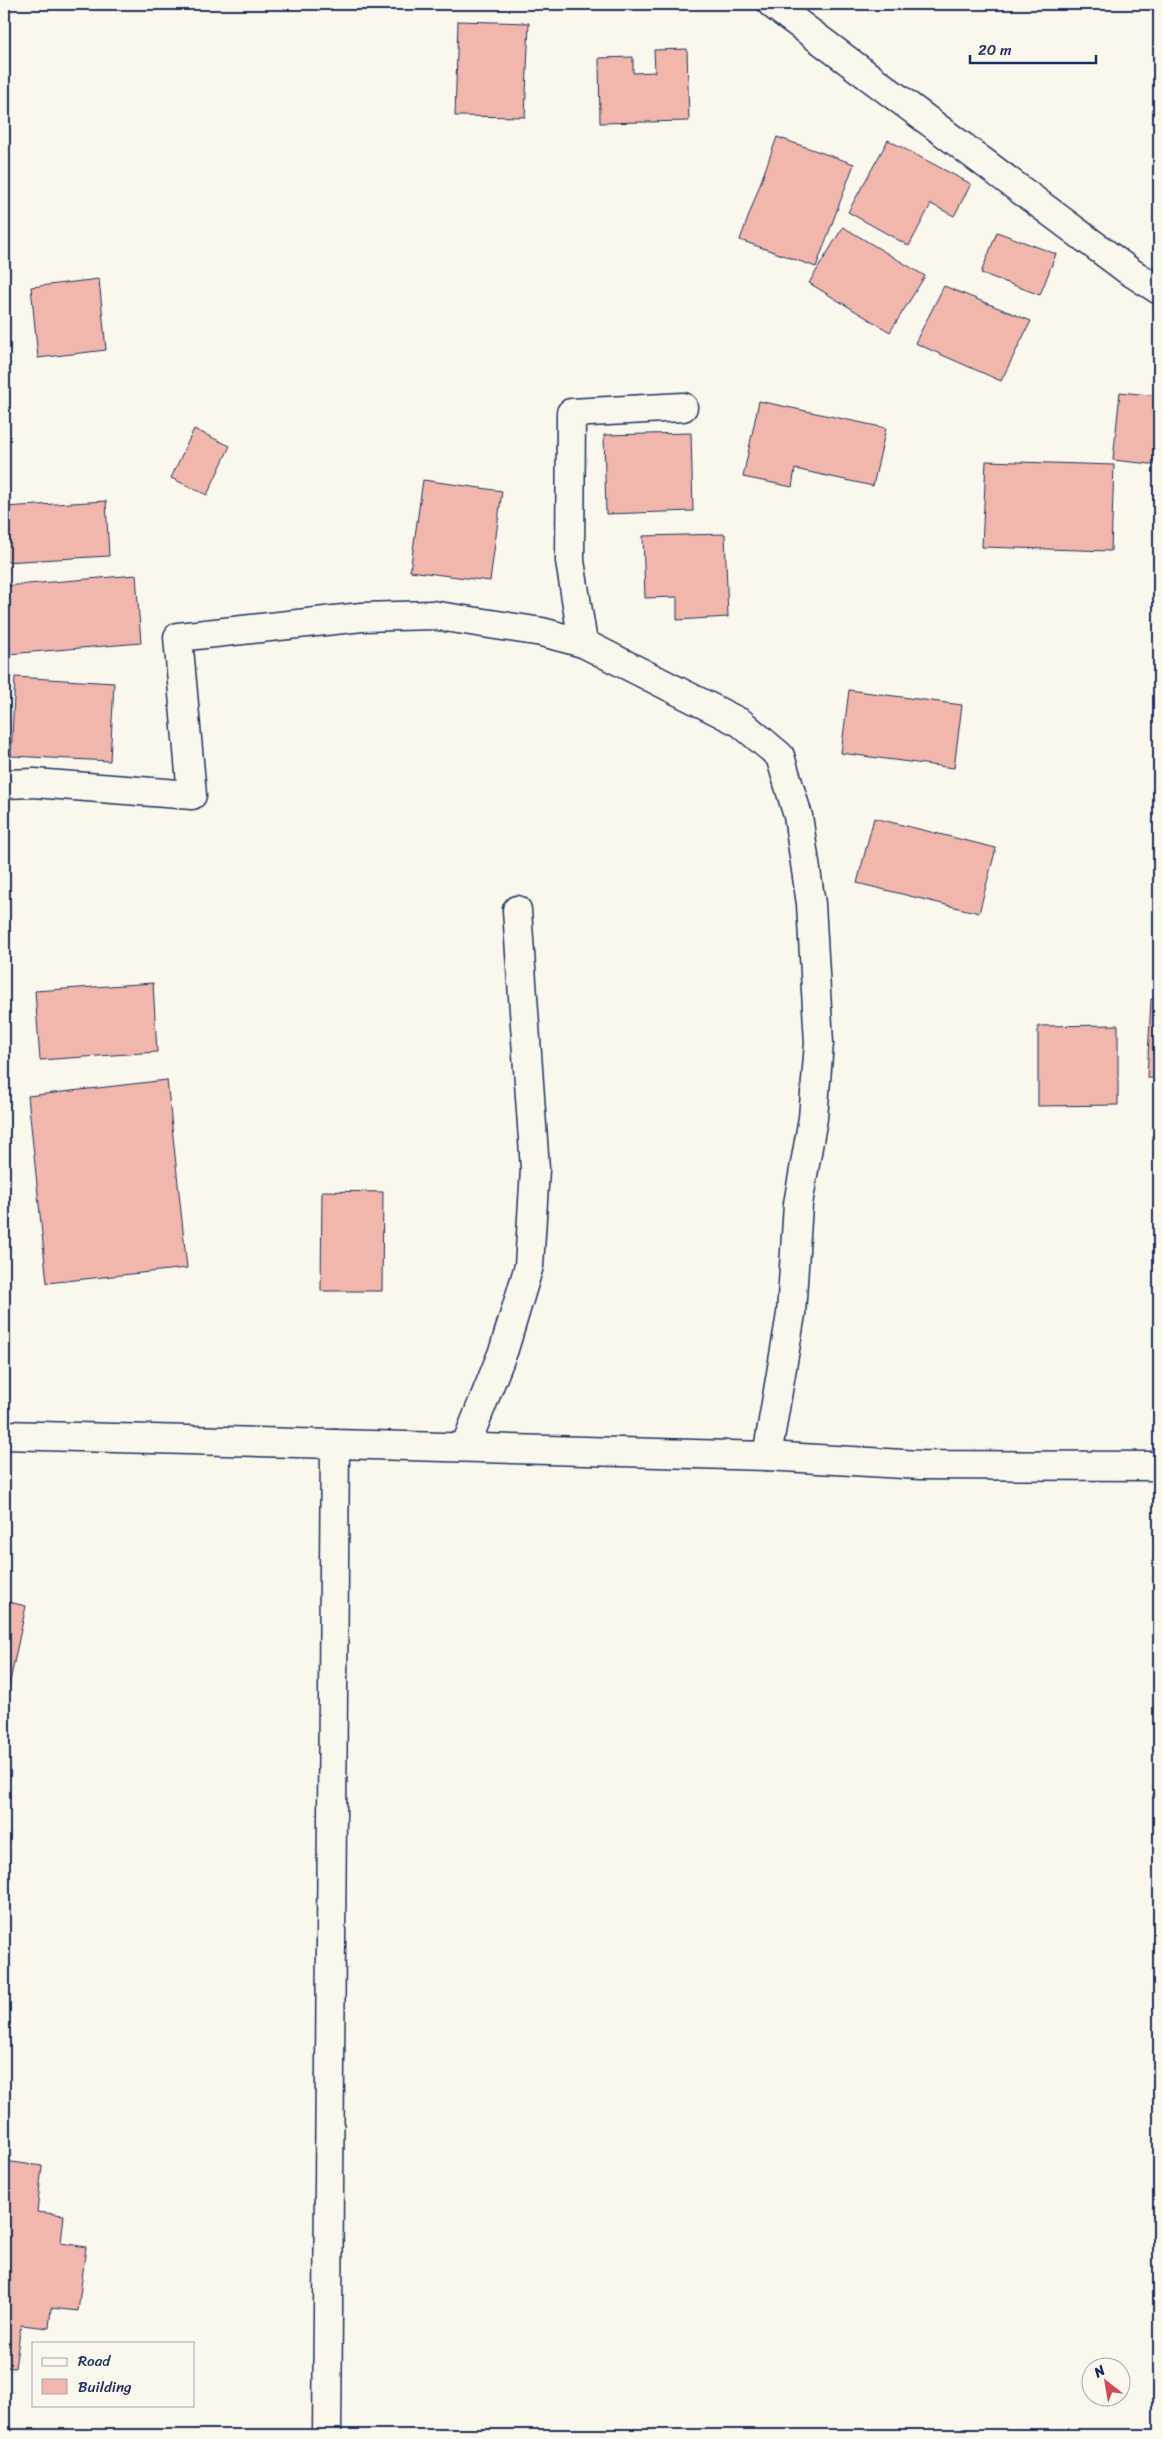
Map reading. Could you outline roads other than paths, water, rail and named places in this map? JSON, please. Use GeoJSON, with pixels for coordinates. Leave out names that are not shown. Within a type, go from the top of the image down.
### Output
{"type":"FeatureCollection","features":[{"type":"Feature","properties":{"kind":"street"},"geometry":{"type":"LineString","coordinates":[[772,4],[1129,272],[1159,290]]}},
{"type":"Feature","properties":{"kind":"street"},"geometry":{"type":"LineString","coordinates":[[583,643],[570,561],[571,413],[683,407]]}},
{"type":"Feature","properties":{"kind":"street"},"geometry":{"type":"LineString","coordinates":[[4,784],[34,783],[192,794],[178,637],[362,617],[432,615],[542,632],[583,643],[741,723],[780,756],[798,816],[811,904],[819,1043],[813,1118],[798,1204],[791,1314],[767,1456]]}},
{"type":"Feature","properties":{"kind":"street"},"geometry":{"type":"LineString","coordinates":[[465,1447],[504,1349],[529,1266],[535,1169],[517,910]]}},
{"type":"Feature","properties":{"kind":"street"},"geometry":{"type":"LineString","coordinates":[[4,1435],[767,1456],[920,1465],[1159,1466]]}},
{"type":"Feature","properties":{"kind":"street"},"geometry":{"type":"LineString","coordinates":[[328,2435],[334,1444]]}}]}
